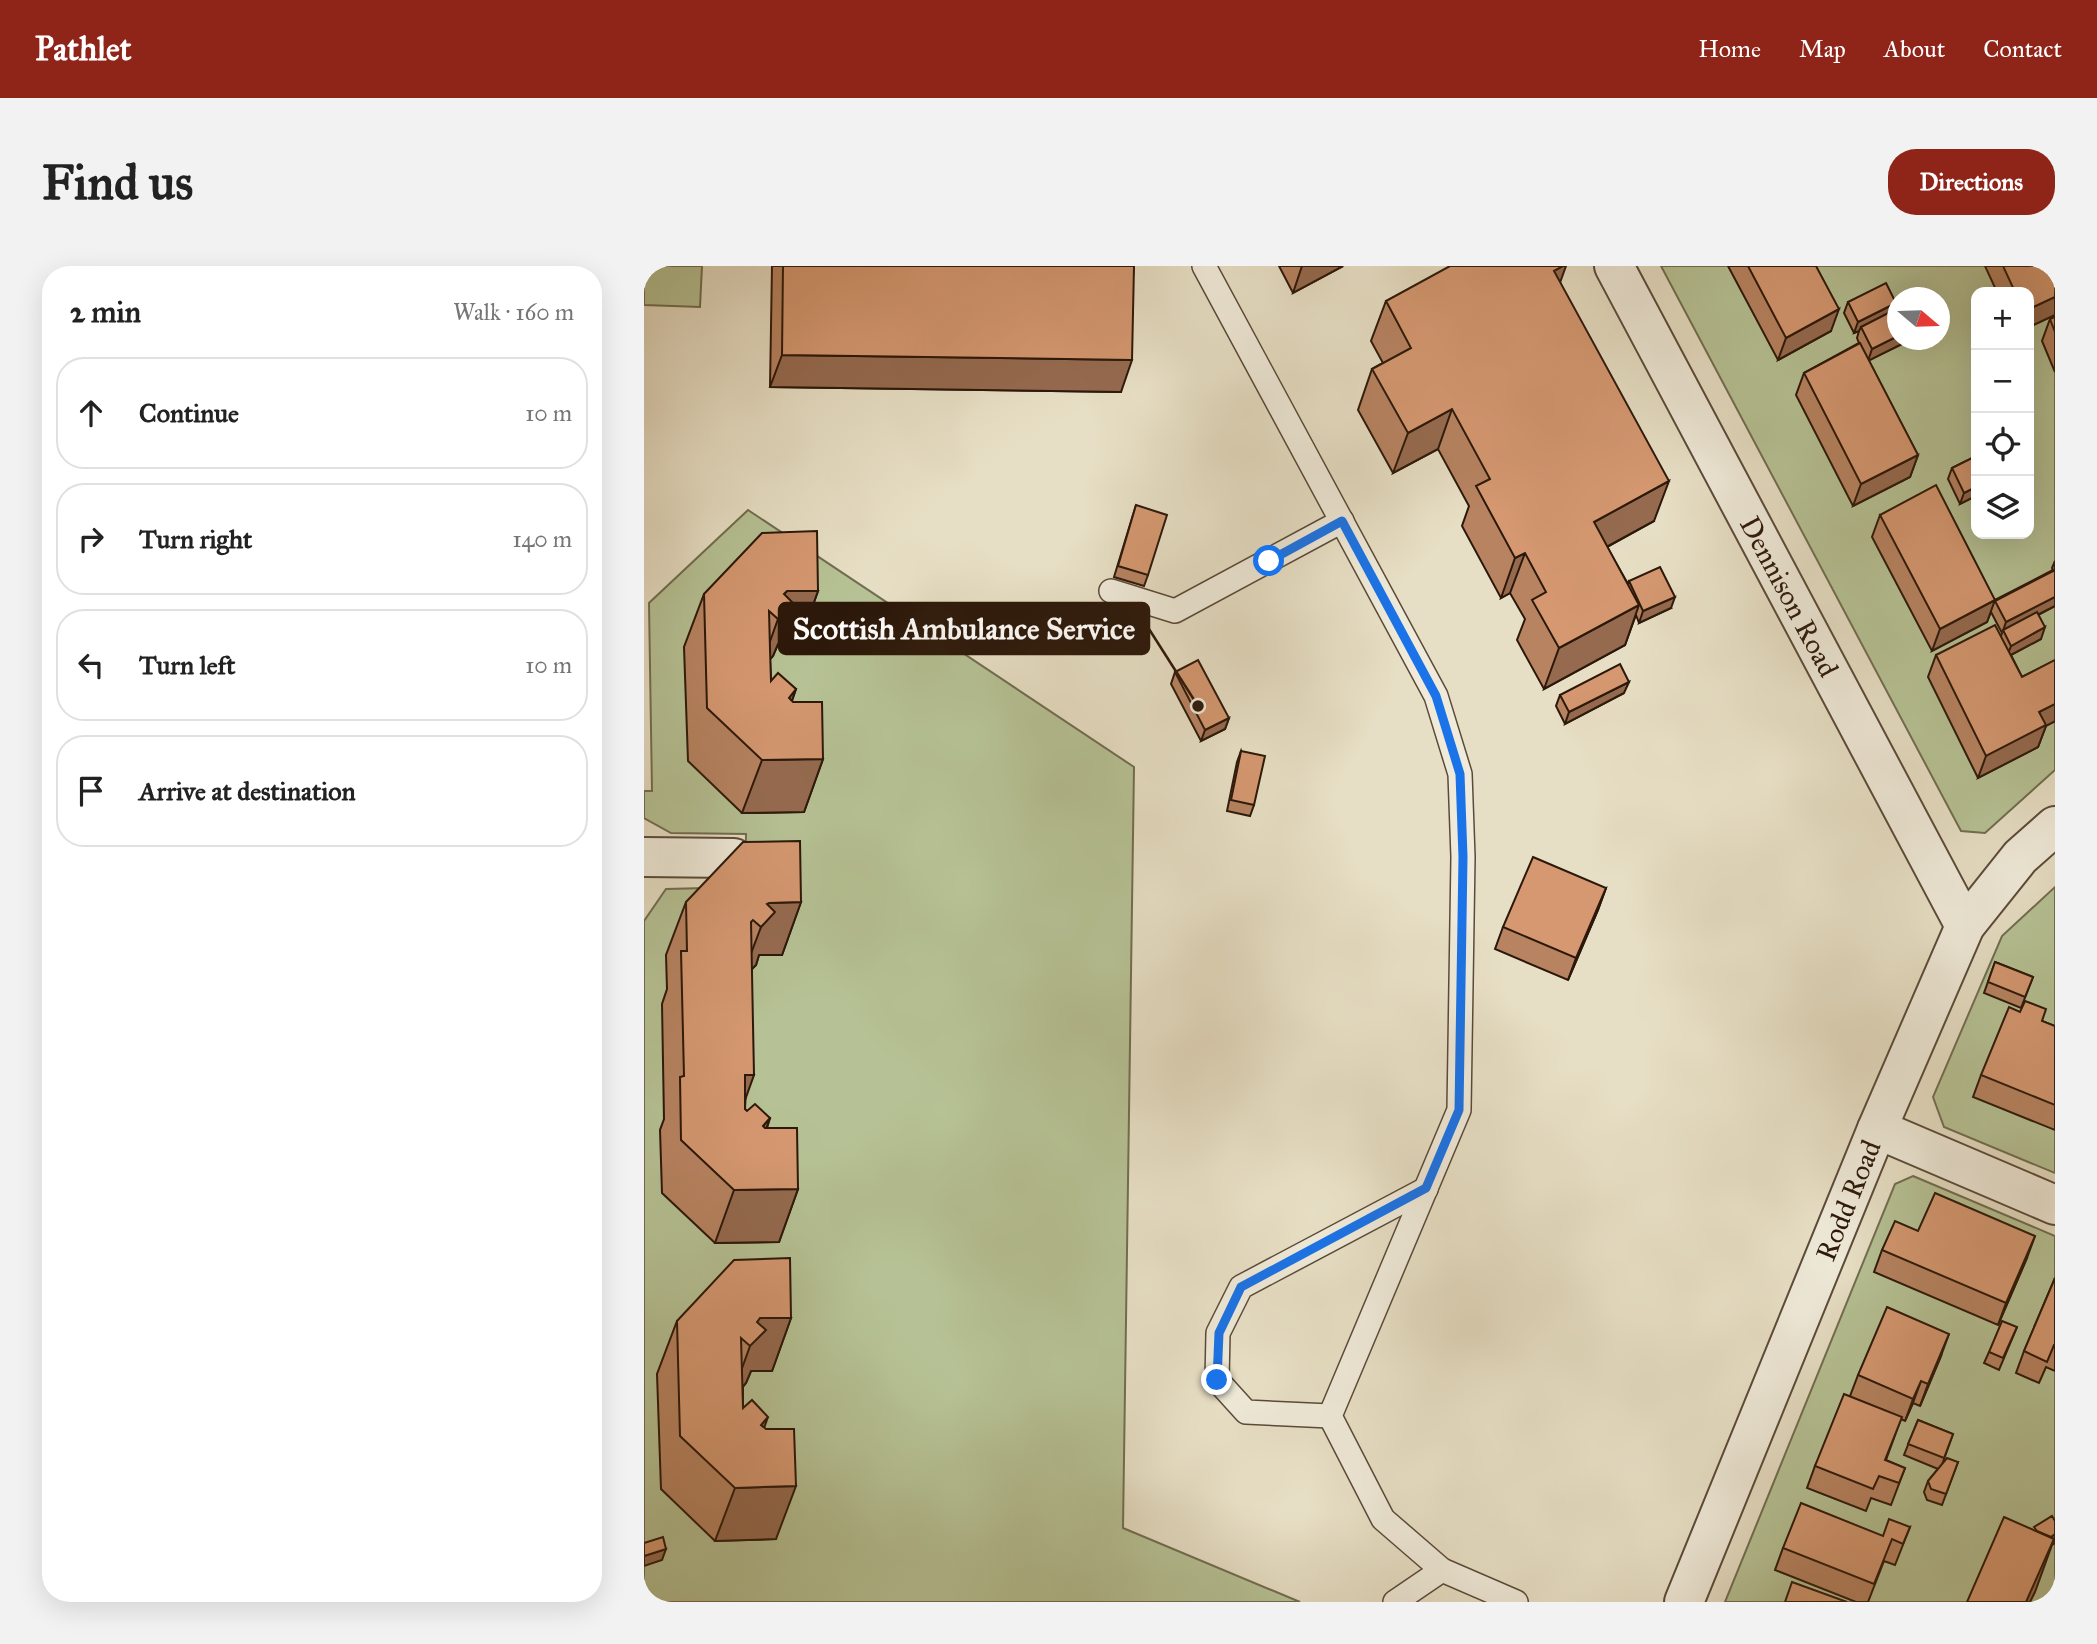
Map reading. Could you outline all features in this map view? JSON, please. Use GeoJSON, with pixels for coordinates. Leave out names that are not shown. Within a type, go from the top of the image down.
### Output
{"type":"FeatureCollection","features":[{"type":"Feature","properties":{"kind":"street","name":"Dennison Road"},"geometry":{"type":"LineString","coordinates":[[1614,266],[1965,926]]}},
{"type":"Feature","properties":{"kind":"street","name":"Rodd Road"},"geometry":{"type":"LineString","coordinates":[[1684,1602],[1877,1129],[1965,926],[2021,856],[2055,827]]}},
{"type":"Feature","properties":{"kind":"street"},"geometry":{"type":"LineString","coordinates":[[644,857],[734,858]]}},
{"type":"Feature","properties":{"kind":"street"},"geometry":{"type":"LineString","coordinates":[[1877,1129],[2055,1205]]}},
{"type":"Feature","properties":{"kind":"lane"},"geometry":{"type":"LineString","coordinates":[[1204,266],[1436,696],[1460,774],[1463,857],[1459,1110],[1330,1416]]}},
{"type":"Feature","properties":{"kind":"lane"},"geometry":{"type":"LineString","coordinates":[[1111,591],[1175,611],[1342,521]]}},
{"type":"Feature","properties":{"kind":"lane"},"geometry":{"type":"LineString","coordinates":[[1330,1416],[1246,1412],[1217,1380],[1219,1333],[1241,1287],[1426,1188]]}},
{"type":"Feature","properties":{"kind":"lane"},"geometry":{"type":"LineString","coordinates":[[1330,1416],[1383,1519],[1442,1570],[1516,1602]]}},
{"type":"Feature","properties":{"kind":"lane"},"geometry":{"type":"LineString","coordinates":[[1395,1602],[1442,1570]]}},
{"type":"Feature","properties":{"kind":"green space"},"geometry":{"type":"Polygon","coordinates":[[[644,266],[702,266],[700,307],[644,305],[644,266]]]}},
{"type":"Feature","properties":{"kind":"green space"},"geometry":{"type":"Polygon","coordinates":[[[1661,266],[2055,266],[2055,770],[1985,833],[1961,831],[1661,266]]]}},
{"type":"Feature","properties":{"kind":"green space"},"geometry":{"type":"Polygon","coordinates":[[[748,510],[1134,767],[1123,1528],[1300,1602],[644,1602],[644,921],[666,889],[745,887],[746,834],[671,833],[644,818],[644,791],[652,791],[649,603],[748,510]]]}},
{"type":"Feature","properties":{"kind":"green space"},"geometry":{"type":"Polygon","coordinates":[[[2055,887],[2055,1173],[1944,1127],[1933,1097],[2002,936],[2055,887]]]}},
{"type":"Feature","properties":{"kind":"green space"},"geometry":{"type":"Polygon","coordinates":[[[1913,1176],[2055,1236],[2055,1602],[1725,1602],[1895,1184],[1913,1176]]]}},
{"type":"Feature","properties":{"kind":"building"},"geometry":{"type":"Polygon","coordinates":[[[783,266],[1134,266],[1132,360],[782,355],[783,266]]]}},
{"type":"Feature","properties":{"kind":"building"},"geometry":{"type":"Polygon","coordinates":[[[1450,266],[1563,266],[1554,271],[1669,481],[1594,522],[1639,605],[1559,648],[1532,600],[1546,592],[1525,553],[1515,558],[1476,486],[1490,479],[1452,409],[1408,433],[1372,369],[1411,348],[1386,301],[1450,266]]]}},
{"type":"Feature","properties":{"kind":"building"},"geometry":{"type":"Polygon","coordinates":[[[1748,266],[1816,266],[1839,309],[1786,338],[1748,266]]]}},
{"type":"Feature","properties":{"kind":"building"},"geometry":{"type":"Polygon","coordinates":[[[2003,266],[2055,266],[2055,297],[2034,307],[2034,287],[2013,287],[2003,266]]]}},
{"type":"Feature","properties":{"kind":"building"},"geometry":{"type":"Polygon","coordinates":[[[1886,283],[1888,287],[1887,308],[1858,322],[1848,302],[1886,283]]]}},
{"type":"Feature","properties":{"kind":"building"},"geometry":{"type":"Polygon","coordinates":[[[1887,314],[1887,342],[1872,349],[1861,327],[1887,314]]]}},
{"type":"Feature","properties":{"kind":"building"},"geometry":{"type":"Polygon","coordinates":[[[2055,317],[2055,332],[2050,319],[2055,317]]]}},
{"type":"Feature","properties":{"kind":"building"},"geometry":{"type":"Polygon","coordinates":[[[1860,343],[1918,455],[1861,484],[1804,373],[1860,343]]]}},
{"type":"Feature","properties":{"kind":"building"},"geometry":{"type":"Polygon","coordinates":[[[1971,458],[1971,490],[1964,493],[1952,468],[1971,458]]]}},
{"type":"Feature","properties":{"kind":"building"},"geometry":{"type":"Polygon","coordinates":[[[1936,485],[1995,600],[1940,629],[1880,515],[1936,485]]]}},
{"type":"Feature","properties":{"kind":"building"},"geometry":{"type":"Polygon","coordinates":[[[1136,505],[1167,515],[1148,575],[1118,566],[1136,505]]]}},
{"type":"Feature","properties":{"kind":"building"},"geometry":{"type":"Polygon","coordinates":[[[817,531],[818,591],[787,591],[784,594],[793,603],[778,619],[769,611],[770,649],[771,681],[778,673],[796,689],[789,698],[793,702],[822,702],[823,759],[762,760],[707,708],[704,594],[762,533],[817,531]]]}},
{"type":"Feature","properties":{"kind":"building"},"geometry":{"type":"Polygon","coordinates":[[[1660,567],[1675,597],[1643,611],[1629,581],[1660,567]]]}},
{"type":"Feature","properties":{"kind":"building"},"geometry":{"type":"Polygon","coordinates":[[[2055,570],[2055,597],[2006,622],[1995,601],[2055,570]]]}},
{"type":"Feature","properties":{"kind":"building"},"geometry":{"type":"Polygon","coordinates":[[[2037,612],[2045,627],[2011,646],[2003,630],[2037,612]]]}},
{"type":"Feature","properties":{"kind":"building"},"geometry":{"type":"Polygon","coordinates":[[[1995,625],[2022,677],[2055,660],[2055,704],[2039,712],[2046,725],[1986,756],[1936,655],[1995,625]]]}},
{"type":"Feature","properties":{"kind":"building"},"geometry":{"type":"Polygon","coordinates":[[[1198,660],[1229,718],[1205,730],[1175,672],[1198,660]]]}},
{"type":"Feature","properties":{"kind":"building"},"geometry":{"type":"Polygon","coordinates":[[[1620,664],[1629,682],[1569,712],[1560,695],[1620,664]]]}},
{"type":"Feature","properties":{"kind":"building"},"geometry":{"type":"Polygon","coordinates":[[[1241,751],[1265,756],[1254,805],[1231,800],[1241,751]]]}},
{"type":"Feature","properties":{"kind":"building"},"geometry":{"type":"Polygon","coordinates":[[[800,841],[801,902],[769,903],[767,904],[775,912],[761,927],[753,920],[751,922],[754,1075],[745,1075],[745,1109],[747,1111],[755,1104],[770,1118],[763,1126],[765,1128],[797,1128],[798,1189],[734,1190],[681,1140],[680,1077],[684,1076],[681,951],[687,951],[686,902],[743,842],[800,841]]]}},
{"type":"Feature","properties":{"kind":"building"},"geometry":{"type":"Polygon","coordinates":[[[1533,857],[1606,888],[1576,958],[1503,927],[1533,857]]]}},
{"type":"Feature","properties":{"kind":"building"},"geometry":{"type":"Polygon","coordinates":[[[1995,962],[2033,977],[2025,997],[1988,982],[1995,962]]]}},
{"type":"Feature","properties":{"kind":"building"},"geometry":{"type":"Polygon","coordinates":[[[2025,1001],[2046,1009],[2042,1021],[2055,1026],[2055,1105],[1981,1075],[2009,1007],[2020,1012],[2025,1001]]]}},
{"type":"Feature","properties":{"kind":"building"},"geometry":{"type":"Polygon","coordinates":[[[1935,1193],[2035,1236],[2006,1303],[1882,1250],[1895,1221],[1918,1231],[1935,1193]]]}},
{"type":"Feature","properties":{"kind":"building"},"geometry":{"type":"Polygon","coordinates":[[[790,1258],[791,1318],[760,1318],[757,1322],[766,1330],[750,1346],[741,1338],[743,1408],[752,1400],[768,1417],[761,1425],[766,1429],[794,1429],[796,1486],[735,1488],[680,1436],[677,1321],[734,1260],[790,1258]]]}},
{"type":"Feature","properties":{"kind":"building"},"geometry":{"type":"Polygon","coordinates":[[[2055,1278],[2055,1345],[2047,1362],[2024,1351],[2055,1278]]]}},
{"type":"Feature","properties":{"kind":"building"},"geometry":{"type":"Polygon","coordinates":[[[1887,1307],[1949,1334],[1928,1384],[1921,1381],[1913,1399],[1858,1375],[1887,1307]]]}},
{"type":"Feature","properties":{"kind":"building"},"geometry":{"type":"Polygon","coordinates":[[[2002,1321],[2017,1327],[2003,1358],[1989,1352],[2002,1321]]]}},
{"type":"Feature","properties":{"kind":"building"},"geometry":{"type":"Polygon","coordinates":[[[1844,1394],[1902,1417],[1885,1460],[1905,1468],[1899,1483],[1879,1476],[1873,1489],[1815,1466],[1844,1394]]]}},
{"type":"Feature","properties":{"kind":"building"},"geometry":{"type":"Polygon","coordinates":[[[1918,1420],[1953,1434],[1944,1458],[1908,1444],[1918,1420]]]}},
{"type":"Feature","properties":{"kind":"building"},"geometry":{"type":"Polygon","coordinates":[[[1947,1458],[1958,1462],[1946,1494],[1931,1489],[1928,1481],[1947,1458]]]}},
{"type":"Feature","properties":{"kind":"building"},"geometry":{"type":"Polygon","coordinates":[[[1801,1503],[1883,1536],[1889,1519],[1910,1527],[1903,1544],[1892,1539],[1874,1584],[1783,1548],[1801,1503]]]}},
{"type":"Feature","properties":{"kind":"building"},"geometry":{"type":"Polygon","coordinates":[[[2052,1516],[2055,1521],[2055,1534],[2051,1537],[2037,1531],[2034,1527],[2052,1516]]]}},
{"type":"Feature","properties":{"kind":"building"},"geometry":{"type":"Polygon","coordinates":[[[2004,1517],[2054,1539],[2026,1602],[1967,1602],[2004,1517]]]}},
{"type":"Feature","properties":{"kind":"building"},"geometry":{"type":"Polygon","coordinates":[[[663,1537],[666,1549],[644,1556],[644,1543],[663,1537]]]}},
{"type":"Feature","properties":{"kind":"building"},"geometry":{"type":"Polygon","coordinates":[[[1792,1582],[1847,1602],[1785,1602],[1792,1582]]]}},
{"type":"Feature","properties":{"kind":"place","name":"Scottish Ambulance Service"},"geometry":{"type":"Point","coordinates":[1198,706]}},
{"type":"Feature","properties":{"kind":"route"},"geometry":{"type":"LineString","coordinates":[[1217,1380],[1219,1333],[1241,1287],[1426,1188],[1459,1110],[1463,857],[1460,774],[1436,696],[1342,521],[1269,561]]}}]}
